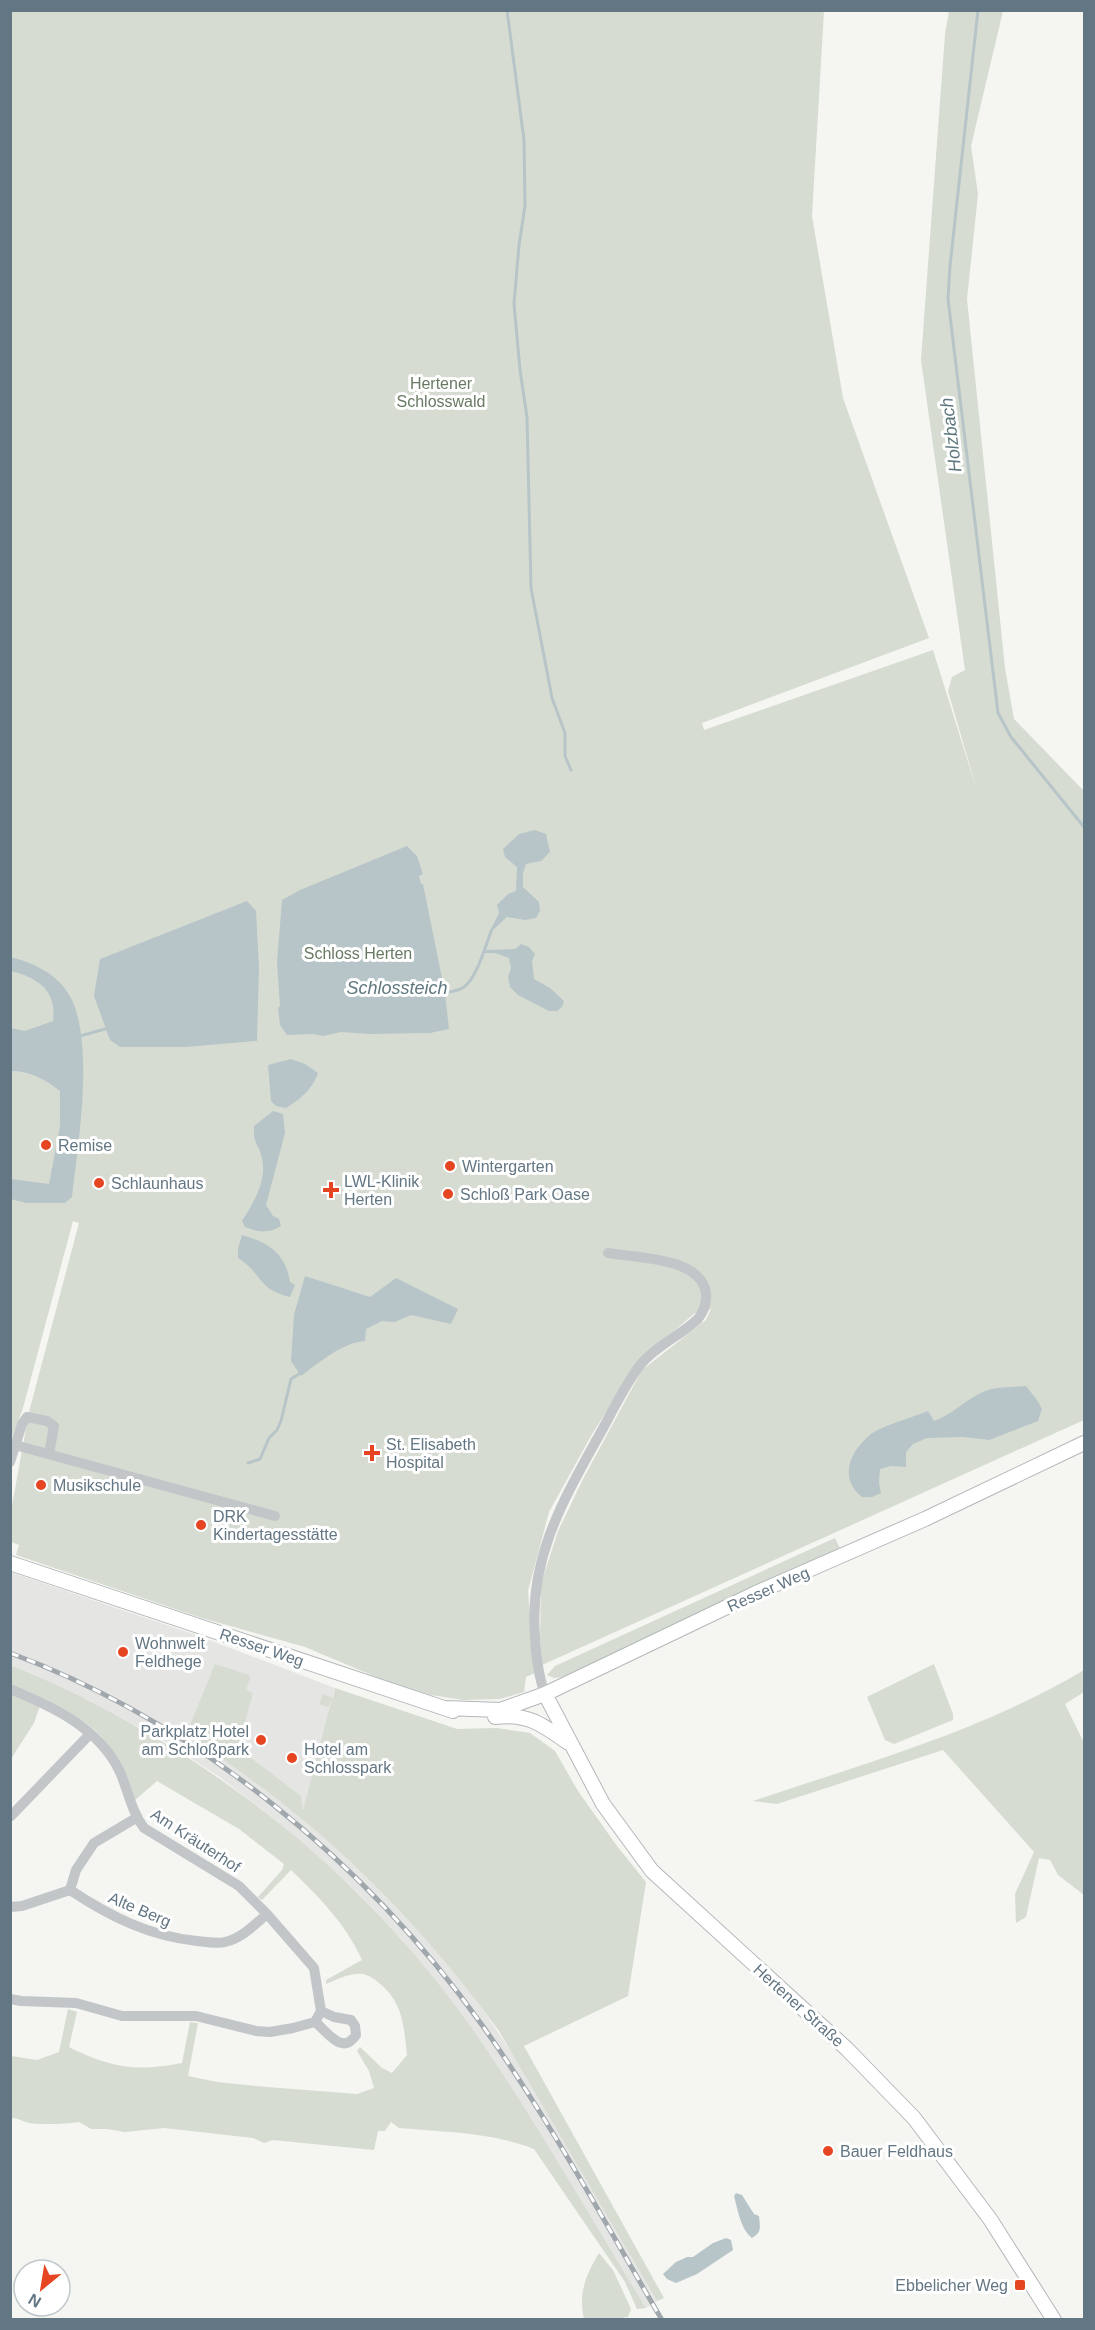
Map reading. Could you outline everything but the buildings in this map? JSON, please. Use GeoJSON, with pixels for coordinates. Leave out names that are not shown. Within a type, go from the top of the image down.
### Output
{"type":"FeatureCollection","features":[{"type":"Feature","properties":{"kind":"main road","name":"Resser Weg"},"geometry":{"type":"LineString","coordinates":[[446,1708],[500,1710],[545,1694],[756,1593],[926,1519],[1084,1443]]}},
{"type":"Feature","properties":{"kind":"main road","name":"Resser Weg"},"geometry":{"type":"LineString","coordinates":[[10,1563],[446,1708],[467,1717],[510,1715],[531,1718],[572,1745]]}},
{"type":"Feature","properties":{"kind":"main road","name":"Hertener Straße"},"geometry":{"type":"LineString","coordinates":[[545,1694],[603,1804],[652,1871],[847,2049],[914,2118],[990,2219],[1054,2319]]}},
{"type":"Feature","properties":{"kind":"street"},"geometry":{"type":"LineString","coordinates":[[545,1694],[537,1671],[534,1605],[540,1564],[556,1516],[606,1423],[641,1365],[661,1345],[698,1319],[706,1300],[704,1283],[698,1274],[684,1266],[608,1253]]}},
{"type":"Feature","properties":{"kind":"street"},"geometry":{"type":"LineString","coordinates":[[10,1462],[27,1417],[37,1418],[54,1426],[49,1454]]}},
{"type":"Feature","properties":{"kind":"street"},"geometry":{"type":"LineString","coordinates":[[15,1445],[275,1516]]}},
{"type":"Feature","properties":{"kind":"street","name":"Am Kräuterhof"},"geometry":{"type":"LineString","coordinates":[[10,1689],[69,1716],[90,1734],[115,1762],[136,1818],[144,1828],[239,1886],[267,1914],[314,1968],[321,2011]]}},
{"type":"Feature","properties":{"kind":"street"},"geometry":{"type":"LineString","coordinates":[[11,1816],[90,1734]]}},
{"type":"Feature","properties":{"kind":"street"},"geometry":{"type":"LineString","coordinates":[[10,1907],[22,1906],[70,1890],[76,1870],[94,1843],[136,1818]]}},
{"type":"Feature","properties":{"kind":"street","name":"Alte Berg"},"geometry":{"type":"LineString","coordinates":[[70,1890],[114,1916],[170,1938],[223,1943],[245,1934],[267,1914]]}},
{"type":"Feature","properties":{"kind":"street"},"geometry":{"type":"LineString","coordinates":[[10,1999],[76,2003],[122,2016],[196,2016],[256,2031],[270,2032],[315,2022],[321,2011],[334,2017],[351,2020],[355,2026],[356,2035],[352,2042],[346,2045],[335,2041],[315,2022]]}},
{"type":"Feature","properties":{"kind":"shaded area"},"geometry":{"type":"Polygon","coordinates":[[[10,1572],[196,1635],[335,1688],[303,1813],[245,1773],[278,1797],[371,1879],[430,1942],[471,1992],[520,2065],[657,2301],[646,2308],[466,2020],[403,1941],[360,1895],[268,1814],[218,1776],[169,1744],[92,1702],[11,1665],[10,1572]]]}},
{"type":"Feature","properties":{"kind":"green space"},"geometry":{"type":"Polygon","coordinates":[[[10,11],[824,11],[812,216],[843,398],[929,638],[702,723],[704,730],[933,650],[978,794],[948,691],[952,677],[965,670],[921,360],[945,34],[949,11],[1003,11],[971,146],[978,194],[967,299],[1005,668],[1014,719],[1084,791],[1084,1420],[542,1665],[541,1584],[558,1531],[583,1479],[642,1370],[706,1320],[711,1309],[695,1313],[637,1362],[591,1436],[549,1512],[528,1591],[535,1673],[526,1677],[524,1692],[500,1699],[463,1700],[431,1695],[388,1682],[305,1647],[202,1618],[16,1555],[19,1545],[11,1542],[11,1511],[29,1412],[79,1223],[73,1221],[23,1408],[11,1440],[10,11]]]}},
{"type":"Feature","properties":{"kind":"green space"},"geometry":{"type":"Polygon","coordinates":[[[835,1538],[840,1548],[563,1677],[554,1678],[547,1675],[555,1666],[835,1538]]]}},
{"type":"Feature","properties":{"kind":"green space"},"geometry":{"type":"Polygon","coordinates":[[[215,1664],[249,1675],[246,1690],[253,1693],[238,1748],[301,1796],[303,1811],[332,1698],[328,1707],[319,1704],[323,1694],[333,1698],[335,1688],[457,1729],[497,1728],[530,1733],[555,1751],[578,1791],[646,1882],[628,1996],[524,2046],[664,2298],[657,2301],[499,2031],[431,1945],[395,1905],[317,1832],[232,1765],[186,1735],[215,1664]]]}},
{"type":"Feature","properties":{"kind":"green space"},"geometry":{"type":"Polygon","coordinates":[[[934,1664],[953,1714],[953,1720],[894,1744],[885,1740],[867,1697],[934,1664]]]}},
{"type":"Feature","properties":{"kind":"green space"},"geometry":{"type":"Polygon","coordinates":[[[10,1665],[82,1697],[173,1748],[267,1814],[354,1889],[431,1974],[466,2020],[536,2126],[646,2308],[637,2309],[625,2282],[534,2149],[518,2143],[467,2134],[399,2128],[391,2122],[385,2131],[378,2131],[374,2150],[273,2140],[264,2143],[253,2138],[164,2128],[125,2132],[91,2129],[79,2122],[34,2124],[11,2118],[11,2056],[37,2060],[59,2052],[68,2009],[77,2012],[69,2047],[98,2060],[124,2066],[151,2067],[182,2063],[190,2022],[198,2023],[188,2076],[217,2082],[357,2094],[374,2088],[369,2071],[357,2051],[360,2047],[382,2068],[392,2073],[407,2055],[401,2015],[387,1990],[369,1976],[361,1974],[346,1976],[326,1984],[326,1980],[362,1960],[340,1923],[291,1870],[262,1900],[258,1897],[282,1870],[284,1864],[239,1829],[157,1781],[134,1801],[114,1756],[97,1732],[75,1716],[11,1686],[10,1665]]]}},
{"type":"Feature","properties":{"kind":"green space"},"geometry":{"type":"Polygon","coordinates":[[[1084,1670],[1084,1692],[1065,1704],[1084,1743],[1084,1895],[1058,1875],[1050,1860],[1039,1858],[1026,1917],[1016,1923],[1015,1894],[1034,1852],[943,1750],[777,1804],[753,1801],[880,1759],[964,1728],[1045,1692],[1084,1670]]]}},
{"type":"Feature","properties":{"kind":"green space"},"geometry":{"type":"Polygon","coordinates":[[[11,1693],[40,1706],[34,1723],[11,1759],[11,1693]]]}},
{"type":"Feature","properties":{"kind":"green space"},"geometry":{"type":"Polygon","coordinates":[[[599,2253],[613,2270],[631,2309],[628,2317],[584,2319],[582,2301],[584,2284],[599,2253]]]}},
{"type":"Feature","properties":{"kind":"water"},"geometry":{"type":"Polygon","coordinates":[[[535,830],[546,834],[550,852],[541,861],[526,864],[523,873],[523,887],[539,902],[540,911],[536,918],[525,920],[507,917],[491,929],[499,913],[497,905],[508,894],[516,891],[517,867],[505,857],[503,849],[519,834],[535,830]]]}},
{"type":"Feature","properties":{"kind":"water","name":"Schlossteich"},"geometry":{"type":"Polygon","coordinates":[[[407,846],[417,856],[423,874],[419,876],[423,884],[445,993],[449,1029],[430,1033],[341,1032],[323,1036],[287,1035],[280,1025],[278,1008],[280,1006],[277,962],[282,900],[300,890],[407,846]]]}},
{"type":"Feature","properties":{"kind":"water"},"geometry":{"type":"Polygon","coordinates":[[[247,901],[256,911],[259,967],[257,1041],[185,1047],[120,1047],[110,1040],[94,996],[100,959],[247,901]]]}},
{"type":"Feature","properties":{"kind":"water"},"geometry":{"type":"Polygon","coordinates":[[[521,944],[529,947],[535,954],[532,961],[534,979],[550,988],[564,1001],[562,1007],[557,1011],[549,1011],[518,995],[510,987],[509,958],[495,953],[485,953],[486,950],[515,949],[521,944]]]}},
{"type":"Feature","properties":{"kind":"water"},"geometry":{"type":"Polygon","coordinates":[[[10,957],[29,963],[54,977],[67,991],[79,1020],[83,1070],[80,1124],[72,1197],[65,1203],[26,1203],[11,1199],[11,1179],[49,1184],[60,1126],[60,1091],[37,1076],[11,1071],[11,1028],[25,1031],[53,1021],[53,1010],[49,993],[44,987],[30,977],[11,971],[10,957]]]}},
{"type":"Feature","properties":{"kind":"water"},"geometry":{"type":"Polygon","coordinates":[[[291,1059],[305,1064],[318,1073],[305,1094],[286,1108],[276,1106],[271,1101],[268,1065],[291,1059]]]}},
{"type":"Feature","properties":{"kind":"water"},"geometry":{"type":"Polygon","coordinates":[[[273,1111],[283,1114],[285,1133],[266,1205],[273,1216],[279,1219],[281,1226],[268,1231],[259,1231],[245,1227],[242,1221],[255,1199],[263,1175],[262,1158],[255,1140],[254,1126],[273,1111]]]}},
{"type":"Feature","properties":{"kind":"water"},"geometry":{"type":"Polygon","coordinates":[[[242,1235],[260,1241],[280,1257],[288,1272],[290,1282],[295,1285],[290,1297],[271,1290],[238,1258],[242,1235]]]}},
{"type":"Feature","properties":{"kind":"water"},"geometry":{"type":"Polygon","coordinates":[[[305,1276],[370,1297],[396,1278],[458,1309],[451,1324],[411,1315],[395,1322],[382,1321],[366,1329],[365,1341],[347,1345],[301,1376],[291,1361],[294,1315],[305,1276]]]}},
{"type":"Feature","properties":{"kind":"water"},"geometry":{"type":"Polygon","coordinates":[[[1026,1386],[1042,1409],[1038,1421],[989,1440],[963,1437],[927,1438],[913,1444],[906,1452],[906,1467],[891,1466],[880,1469],[881,1493],[872,1497],[862,1497],[850,1482],[850,1465],[857,1448],[876,1431],[928,1411],[934,1421],[984,1392],[996,1388],[1026,1386]]]}},
{"type":"Feature","properties":{"kind":"water"},"geometry":{"type":"Polygon","coordinates":[[[736,2193],[742,2195],[754,2214],[759,2216],[759,2231],[752,2238],[740,2218],[734,2196],[736,2193]]]}},
{"type":"Feature","properties":{"kind":"water"},"geometry":{"type":"Polygon","coordinates":[[[726,2238],[731,2240],[733,2250],[697,2274],[676,2283],[667,2279],[663,2274],[676,2262],[693,2257],[713,2243],[726,2238]]]}},
{"type":"Feature","properties":{"kind":"waterway"},"geometry":{"type":"LineString","coordinates":[[507,10],[524,140],[525,206],[514,304],[527,417],[531,588],[552,698],[565,733],[565,756],[571,770]]}},
{"type":"Feature","properties":{"kind":"waterway","name":"Holzbach"},"geometry":{"type":"LineString","coordinates":[[978,10],[948,299],[998,713],[1011,737],[1084,827]]}},
{"type":"Feature","properties":{"kind":"waterway"},"geometry":{"type":"LineString","coordinates":[[445,993],[460,989],[469,983],[477,969],[492,929]]}},
{"type":"Feature","properties":{"kind":"waterway"},"geometry":{"type":"LineString","coordinates":[[80,1036],[105,1029]]}},
{"type":"Feature","properties":{"kind":"waterway"},"geometry":{"type":"LineString","coordinates":[[248,1463],[260,1459],[269,1438],[277,1430],[291,1379],[299,1374]]}},
{"type":"Feature","properties":{"kind":"railway"},"geometry":{"type":"LineString","coordinates":[[10,1653],[79,1682],[146,1718],[211,1759],[273,1804],[331,1855],[386,1909],[436,1966],[507,2061],[575,2171],[662,2320]]}},
{"type":"Feature","properties":{"kind":"place","name":"Remise"},"geometry":{"type":"Point","coordinates":[46,1145]}},
{"type":"Feature","properties":{"kind":"place","name":"Wintergarten"},"geometry":{"type":"Point","coordinates":[450,1166]}},
{"type":"Feature","properties":{"kind":"place","name":"Schlaunhaus"},"geometry":{"type":"Point","coordinates":[99,1183]}},
{"type":"Feature","properties":{"kind":"place","name":"LWL-Klinik Herten"},"geometry":{"type":"Point","coordinates":[331,1190]}},
{"type":"Feature","properties":{"kind":"place","name":"Schloß Park Oase"},"geometry":{"type":"Point","coordinates":[448,1194]}},
{"type":"Feature","properties":{"kind":"place","name":"St. Elisabeth Hospital"},"geometry":{"type":"Point","coordinates":[372,1453]}},
{"type":"Feature","properties":{"kind":"place","name":"Musikschule"},"geometry":{"type":"Point","coordinates":[41,1485]}},
{"type":"Feature","properties":{"kind":"place","name":"DRK Kindertagesstätte"},"geometry":{"type":"Point","coordinates":[201,1525]}},
{"type":"Feature","properties":{"kind":"place","name":"Wohnwelt Feldhege"},"geometry":{"type":"Point","coordinates":[123,1652]}},
{"type":"Feature","properties":{"kind":"place","name":"Parkplatz Hotel am Schloßpark"},"geometry":{"type":"Point","coordinates":[261,1740]}},
{"type":"Feature","properties":{"kind":"place","name":"Hotel am Schlosspark"},"geometry":{"type":"Point","coordinates":[292,1758]}},
{"type":"Feature","properties":{"kind":"place","name":"Bauer Feldhaus"},"geometry":{"type":"Point","coordinates":[828,2151]}},
{"type":"Feature","properties":{"kind":"place","name":"Ebbelicher Weg"},"geometry":{"type":"Point","coordinates":[1020,2285]}},
{"type":"Feature","properties":{"kind":"park label","name":"Hertener Schlosswald"},"geometry":{"type":"Point","coordinates":[441,392]}},
{"type":"Feature","properties":{"kind":"park label","name":"Schloss Herten"},"geometry":{"type":"Point","coordinates":[358,953]}}]}
